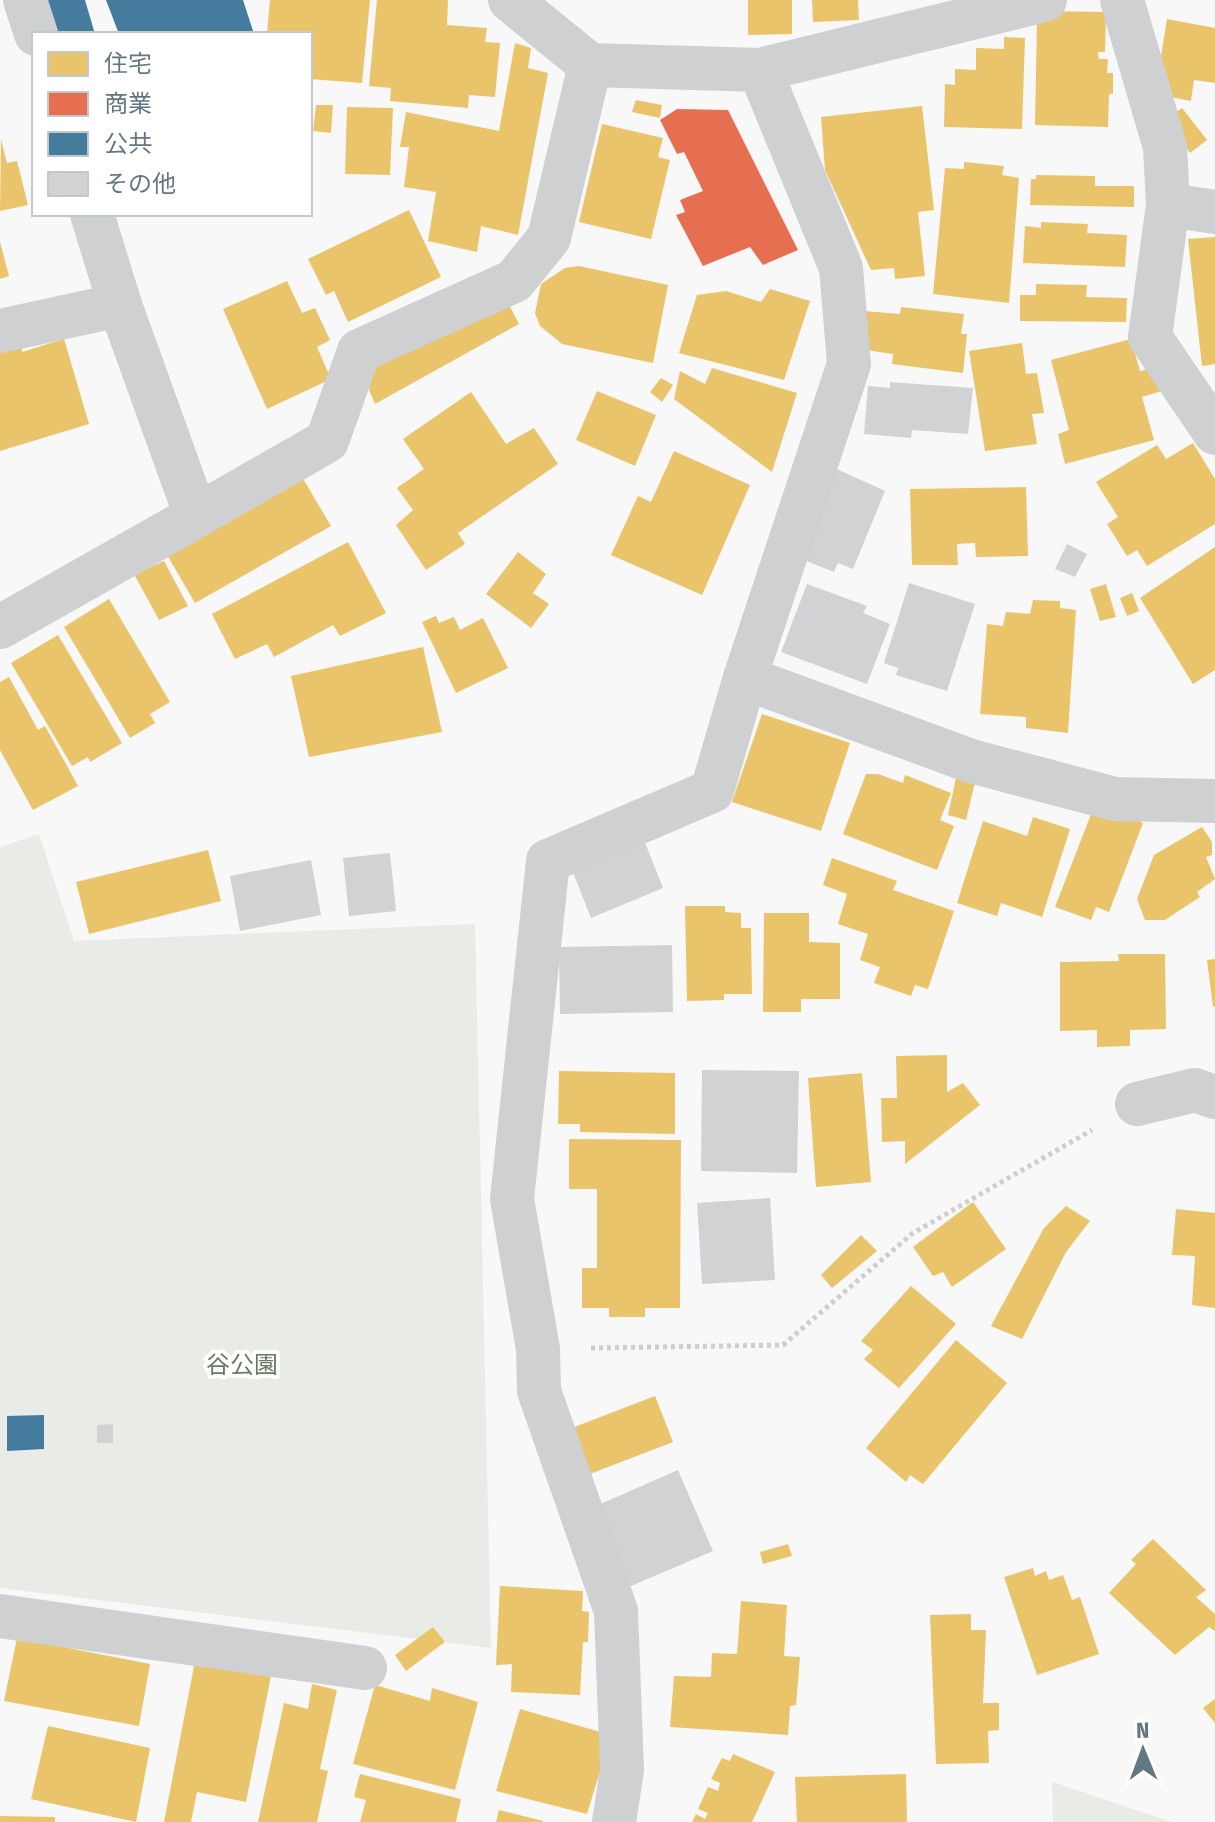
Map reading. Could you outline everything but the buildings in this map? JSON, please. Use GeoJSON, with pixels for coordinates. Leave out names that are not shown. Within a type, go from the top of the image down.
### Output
{"type":"FeatureCollection","features":[{"type":"Feature","properties":{"kind":"street"},"geometry":{"type":"LineString","coordinates":[[25,0],[35,32]]}},
{"type":"Feature","properties":{"kind":"street"},"geometry":{"type":"LineString","coordinates":[[510,0],[590,65],[760,70],[1045,0]]}},
{"type":"Feature","properties":{"kind":"street"},"geometry":{"type":"LineString","coordinates":[[1122,0],[1165,147],[1168,205],[1150,337],[1215,433]]}},
{"type":"Feature","properties":{"kind":"street"},"geometry":{"type":"LineString","coordinates":[[0,627],[327,441],[359,351],[514,281],[549,238],[590,65]]}},
{"type":"Feature","properties":{"kind":"street"},"geometry":{"type":"LineString","coordinates":[[614,1822],[622,1770],[616,1611],[539,1391],[538,1349],[512,1199],[548,861],[712,791],[745,678],[849,364],[841,268],[760,70]]}},
{"type":"Feature","properties":{"kind":"street"},"geometry":{"type":"LineString","coordinates":[[1168,205],[1215,212]]}},
{"type":"Feature","properties":{"kind":"street"},"geometry":{"type":"LineString","coordinates":[[93,216],[120,305],[196,516]]}},
{"type":"Feature","properties":{"kind":"street"},"geometry":{"type":"LineString","coordinates":[[0,331],[120,305]]}},
{"type":"Feature","properties":{"kind":"street"},"geometry":{"type":"LineString","coordinates":[[745,678],[971,761],[1115,799],[1215,801]]}},
{"type":"Feature","properties":{"kind":"street"},"geometry":{"type":"LineString","coordinates":[[1137,1104],[1195,1090],[1215,1097]]}},
{"type":"Feature","properties":{"kind":"street"},"geometry":{"type":"LineString","coordinates":[[0,1616],[365,1668]]}},
{"type":"Feature","properties":{"kind":"path"},"geometry":{"type":"LineString","coordinates":[[538,1349],[783,1345],[913,1233],[1137,1104]]}},
{"type":"Feature","properties":{"kind":"green space","name":"谷公園"},"geometry":{"type":"Polygon","coordinates":[[[39,834],[74,941],[475,924],[491,1648],[0,1588],[0,847],[39,834]]]}},
{"type":"Feature","properties":{"kind":"green space"},"geometry":{"type":"Polygon","coordinates":[[[1053,1782],[1172,1822],[1053,1822],[1053,1782]]]}}]}
